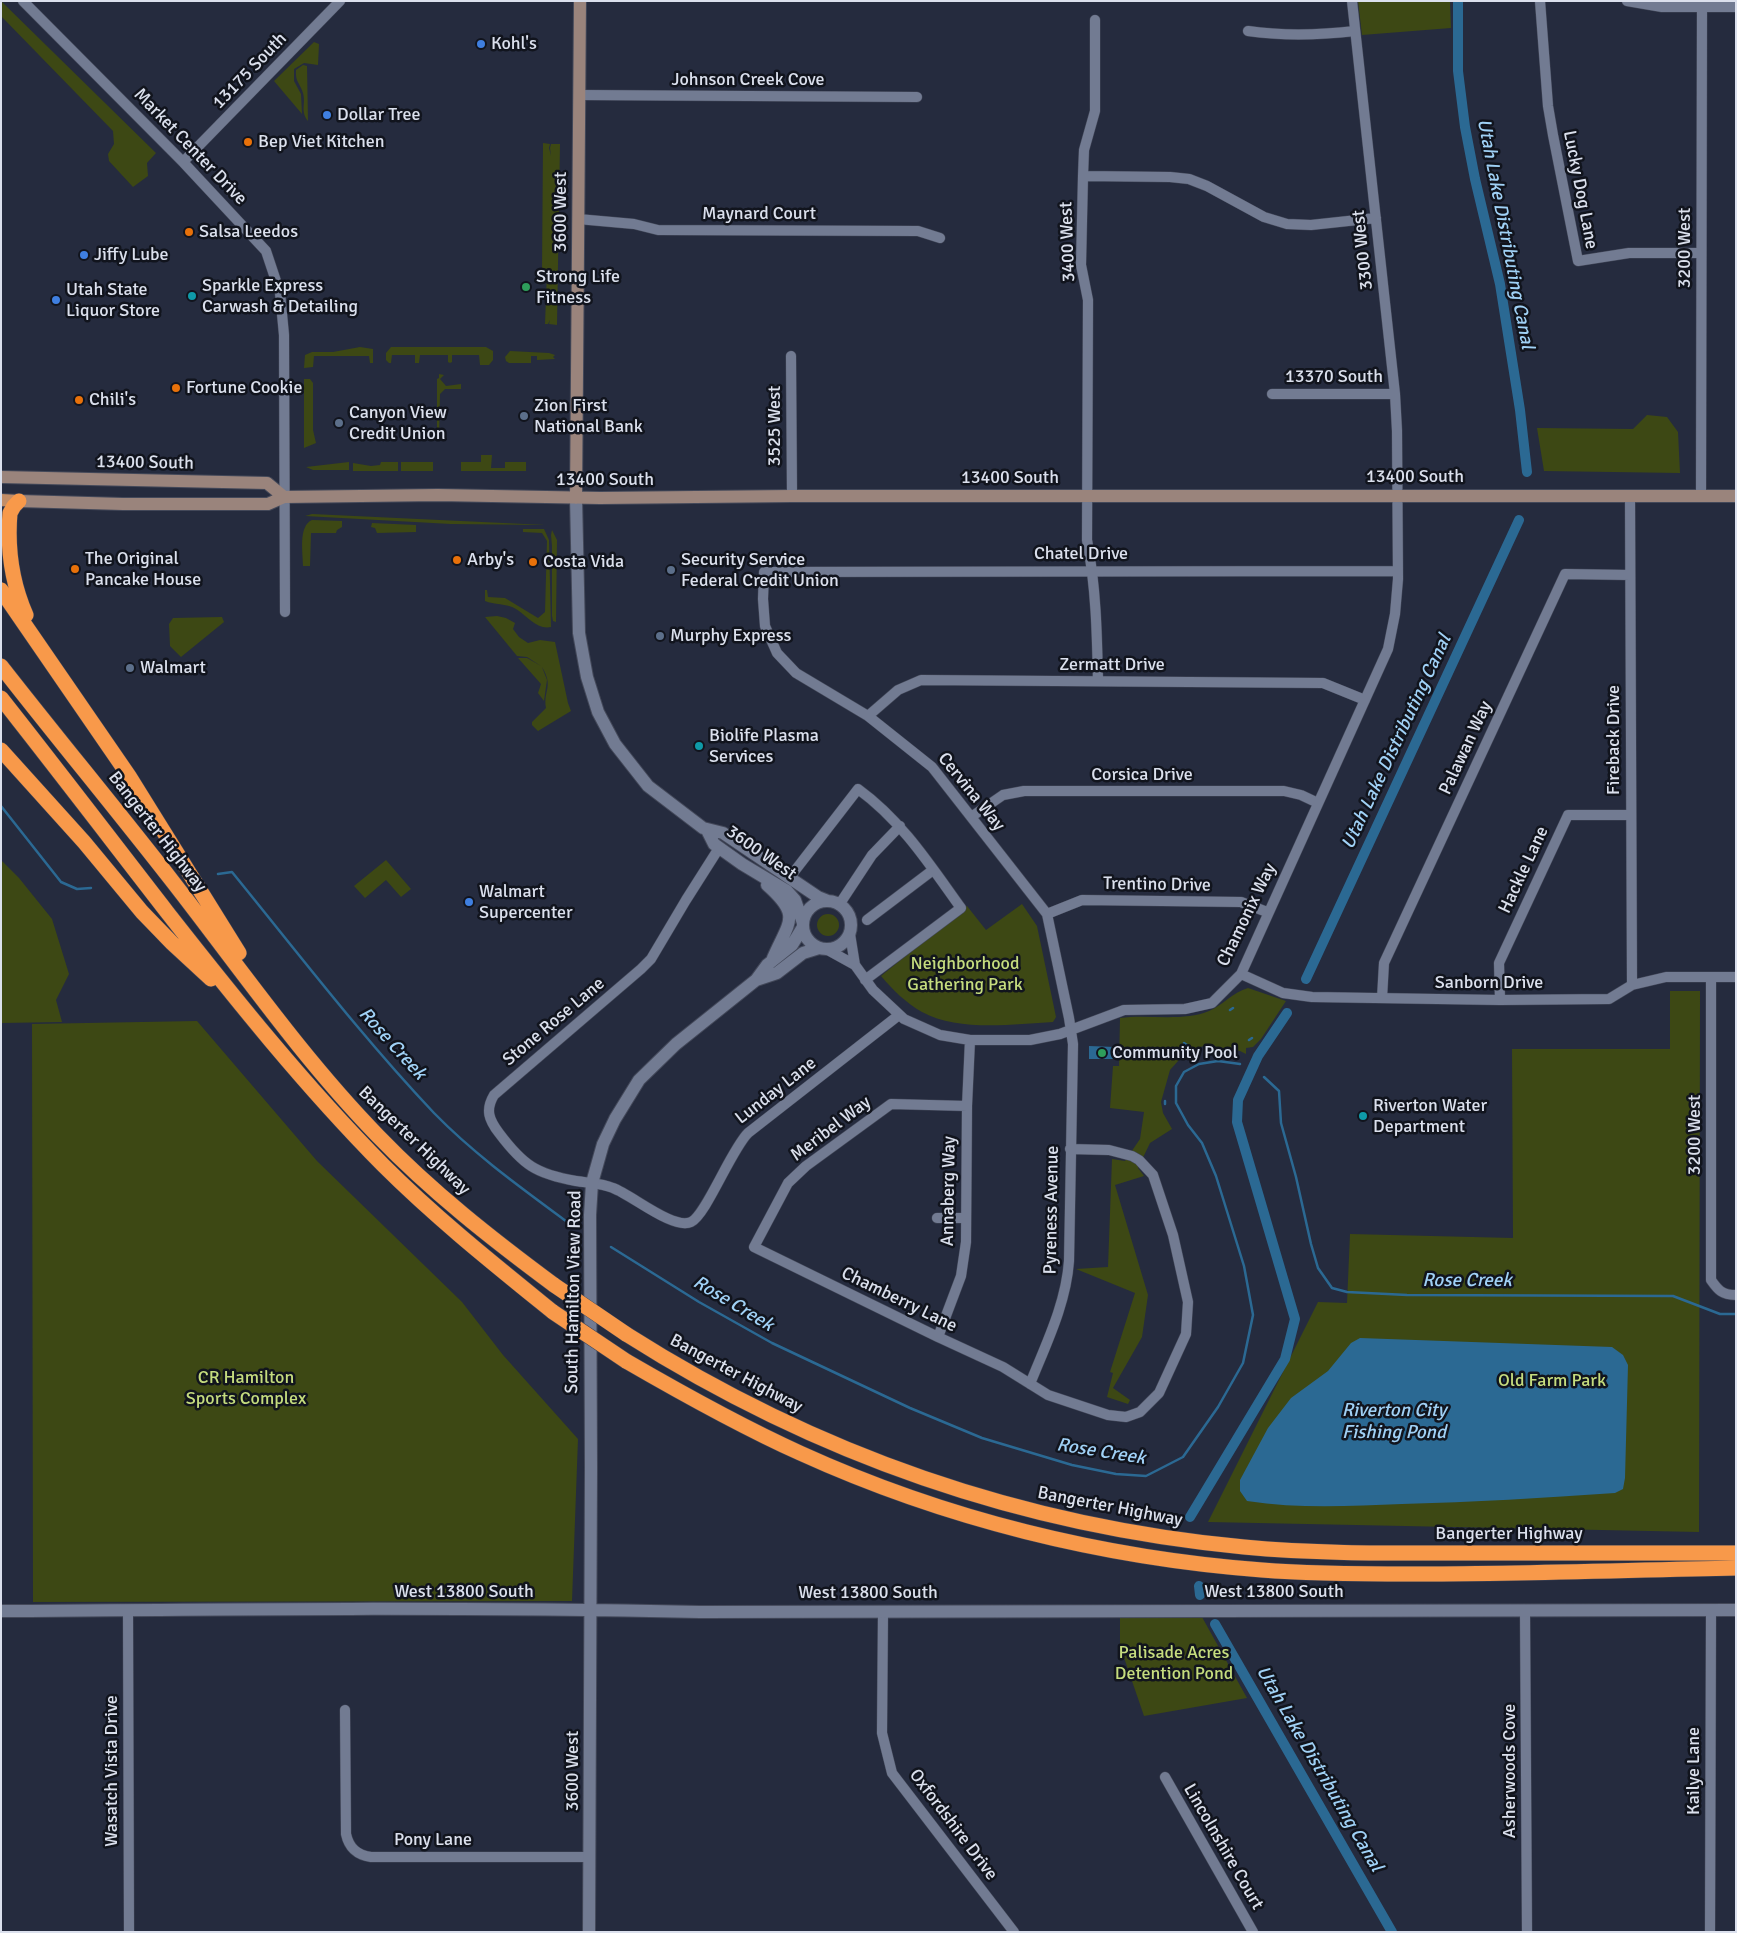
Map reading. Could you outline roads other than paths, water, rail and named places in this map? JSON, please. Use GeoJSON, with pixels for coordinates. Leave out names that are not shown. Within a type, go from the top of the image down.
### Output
{"type":"FeatureCollection","features":[{"type":"Feature","properties":{"kind":"highway"},"geometry":{"type":"LineString","coordinates":[[19,501],[10,513],[12,568],[20,600],[41,648]]}},
{"type":"Feature","properties":{"kind":"highway"},"geometry":{"type":"LineString","coordinates":[[1,590],[142,797],[296,1043]]}},
{"type":"Feature","properties":{"kind":"highway","name":"Bangerter Highway"},"geometry":{"type":"LineString","coordinates":[[1,666],[161,867],[296,1043],[352,1109],[410,1168],[478,1228],[554,1284],[626,1334],[734,1398],[851,1452],[974,1496],[1096,1526],[1204,1543],[1323,1552],[1736,1553]]}},
{"type":"Feature","properties":{"kind":"highway","name":"Bangerter Highway"},"geometry":{"type":"LineString","coordinates":[[1,698],[248,1014],[308,1085],[384,1166],[469,1243],[553,1312],[626,1361],[745,1427],[802,1454],[865,1480],[978,1519],[1051,1538],[1113,1551],[1226,1567],[1331,1573],[1524,1573],[1736,1568]]}},
{"type":"Feature","properties":{"kind":"highway"},"geometry":{"type":"LineString","coordinates":[[1,750],[84,842],[158,930],[248,1014]]}},
{"type":"Feature","properties":{"kind":"main road","name":"3600 West"},"geometry":{"type":"LineString","coordinates":[[576,498],[580,1]]}},
{"type":"Feature","properties":{"kind":"main road","name":"13400 South"},"geometry":{"type":"LineString","coordinates":[[1,477],[267,483],[284,496]]}},
{"type":"Feature","properties":{"kind":"main road","name":"13400 South"},"geometry":{"type":"LineString","coordinates":[[1,500],[123,504],[268,504],[284,496],[438,495],[576,498],[1086,495],[1736,496]]}},
{"type":"Feature","properties":{"kind":"street","name":"Market Center Drive"},"geometry":{"type":"LineString","coordinates":[[23,1],[183,162],[266,251],[280,293],[284,334],[285,612]]}},
{"type":"Feature","properties":{"kind":"street","name":"13175 South"},"geometry":{"type":"LineString","coordinates":[[183,162],[340,1]]}},
{"type":"Feature","properties":{"kind":"street","name":"3300 West"},"geometry":{"type":"LineString","coordinates":[[1352,1],[1395,394],[1397,431],[1396,495]]}},
{"type":"Feature","properties":{"kind":"street","name":"Lucky Dog Lane"},"geometry":{"type":"LineString","coordinates":[[1540,1],[1552,135],[1578,261],[1629,253],[1701,253]]}},
{"type":"Feature","properties":{"kind":"street"},"geometry":{"type":"LineString","coordinates":[[1628,1],[1662,7],[1702,4],[1736,7]]}},
{"type":"Feature","properties":{"kind":"street","name":"3200 West"},"geometry":{"type":"LineString","coordinates":[[1701,496],[1702,4]]}},
{"type":"Feature","properties":{"kind":"street","name":"3400 West"},"geometry":{"type":"LineString","coordinates":[[1095,20],[1095,111],[1084,150],[1081,265],[1088,300],[1087,540],[1093,570],[1097,620],[1098,681]]}},
{"type":"Feature","properties":{"kind":"street"},"geometry":{"type":"LineString","coordinates":[[1248,31],[1267,34],[1324,34],[1355,31]]}},
{"type":"Feature","properties":{"kind":"street","name":"Johnson Creek Cove"},"geometry":{"type":"LineString","coordinates":[[579,95],[917,97]]}},
{"type":"Feature","properties":{"kind":"street"},"geometry":{"type":"LineString","coordinates":[[1083,176],[1189,179],[1207,186],[1264,218],[1287,224],[1310,225],[1376,218]]}},
{"type":"Feature","properties":{"kind":"street","name":"Maynard Court"},"geometry":{"type":"LineString","coordinates":[[578,218],[634,224],[658,230],[918,231],[940,238]]}},
{"type":"Feature","properties":{"kind":"street","name":"3525 West"},"geometry":{"type":"LineString","coordinates":[[791,356],[792,496]]}},
{"type":"Feature","properties":{"kind":"street","name":"13370 South"},"geometry":{"type":"LineString","coordinates":[[1272,394],[1395,394]]}},
{"type":"Feature","properties":{"kind":"street","name":"Chamonix Way"},"geometry":{"type":"LineString","coordinates":[[822,948],[855,966],[873,990],[904,1019],[940,1035],[970,1040],[1030,1040],[1071,1030],[1124,1010],[1185,1009],[1212,1003],[1241,974],[1388,649],[1395,614],[1398,571],[1396,495]]}},
{"type":"Feature","properties":{"kind":"street","name":"Fireback Drive"},"geometry":{"type":"LineString","coordinates":[[1630,496],[1632,985]]}},
{"type":"Feature","properties":{"kind":"street","name":"3600 West"},"geometry":{"type":"LineString","coordinates":[[576,498],[580,632],[587,677],[598,712],[615,744],[648,786],[707,830],[723,833],[818,897],[833,903]]}},
{"type":"Feature","properties":{"kind":"street","name":"Chatel Drive"},"geometry":{"type":"LineString","coordinates":[[764,572],[1398,571]]}},
{"type":"Feature","properties":{"kind":"street","name":"Cervina Way"},"geometry":{"type":"LineString","coordinates":[[764,572],[763,599],[766,626],[777,653],[796,673],[868,716],[932,767],[1047,914],[1071,1030]]}},
{"type":"Feature","properties":{"kind":"street","name":"Palawan Way"},"geometry":{"type":"LineString","coordinates":[[1382,998],[1384,963],[1565,574],[1630,575]]}},
{"type":"Feature","properties":{"kind":"street","name":"Zermatt Drive"},"geometry":{"type":"LineString","coordinates":[[868,716],[898,690],[921,680],[1323,682],[1365,700]]}},
{"type":"Feature","properties":{"kind":"street"},"geometry":{"type":"LineString","coordinates":[[790,877],[858,789],[879,805],[900,826],[934,870],[961,908],[866,980]]}},
{"type":"Feature","properties":{"kind":"street","name":"Corsica Drive"},"geometry":{"type":"LineString","coordinates":[[971,817],[1003,795],[1024,792],[1284,791],[1301,795],[1318,803]]}},
{"type":"Feature","properties":{"kind":"street","name":"Hackle Lane"},"geometry":{"type":"LineString","coordinates":[[1500,1000],[1499,963],[1568,814],[1630,815]]}},
{"type":"Feature","properties":{"kind":"street"},"geometry":{"type":"LineString","coordinates":[[833,903],[872,855],[900,826]]}},
{"type":"Feature","properties":{"kind":"street","name":"3600 West"},"geometry":{"type":"LineString","coordinates":[[707,830],[714,844],[719,848],[787,891],[795,900],[803,925]]}},
{"type":"Feature","properties":{"kind":"street","name":"Stone Rose Lane"},"geometry":{"type":"LineString","coordinates":[[592,1183],[547,1175],[524,1162],[515,1154],[490,1120],[488,1116],[490,1102],[510,1080],[642,970],[651,960],[719,848]]}},
{"type":"Feature","properties":{"kind":"street"},"geometry":{"type":"LineString","coordinates":[[742,864],[782,899],[789,908],[789,924],[771,961]]}},
{"type":"Feature","properties":{"kind":"street"},"geometry":{"type":"LineString","coordinates":[[867,920],[934,870]]}},
{"type":"Feature","properties":{"kind":"street","name":"Trentino Drive"},"geometry":{"type":"LineString","coordinates":[[1047,914],[1082,900],[1241,902],[1268,912]]}},
{"type":"Feature","properties":{"kind":"street"},"geometry":{"type":"LineString","coordinates":[[820,902],[833,903],[847,912],[850,919],[850,934],[836,948],[822,948],[811,943],[806,936],[803,925],[808,910],[820,902]]}},
{"type":"Feature","properties":{"kind":"street","name":"South Hamilton View Road"},"geometry":{"type":"LineString","coordinates":[[590,1610],[590,1216],[592,1183],[603,1144],[639,1080],[676,1044],[756,980],[771,961],[792,944],[803,925]]}},
{"type":"Feature","properties":{"kind":"street","name":"Chamonix Way"},"geometry":{"type":"LineString","coordinates":[[850,934],[855,966]]}},
{"type":"Feature","properties":{"kind":"street","name":"South Hamilton View Road"},"geometry":{"type":"LineString","coordinates":[[756,980],[776,972],[803,953],[822,948]]}},
{"type":"Feature","properties":{"kind":"street","name":"Sanborn Drive"},"geometry":{"type":"LineString","coordinates":[[1241,974],[1283,993],[1312,997],[1500,1000],[1610,999],[1632,985],[1666,976],[1736,977]]}},
{"type":"Feature","properties":{"kind":"street","name":"3200 West"},"geometry":{"type":"LineString","coordinates":[[1711,977],[1711,1280],[1718,1291],[1728,1295],[1736,1295]]}},
{"type":"Feature","properties":{"kind":"street","name":"Lunday Lane"},"geometry":{"type":"LineString","coordinates":[[592,1183],[613,1188],[677,1223],[690,1223],[700,1213],[738,1144],[748,1133],[900,1015]]}},
{"type":"Feature","properties":{"kind":"street","name":"Pyreness Avenue"},"geometry":{"type":"LineString","coordinates":[[1030,1384],[1060,1308],[1068,1280],[1073,1044],[1071,1030]]}},
{"type":"Feature","properties":{"kind":"street","name":"Annaberg Way"},"geometry":{"type":"LineString","coordinates":[[938,1337],[961,1276],[966,1242],[967,1106],[970,1040]]}},
{"type":"Feature","properties":{"kind":"street","name":"Meribel Way"},"geometry":{"type":"LineString","coordinates":[[754,1246],[788,1183],[806,1166],[891,1104],[967,1106]]}},
{"type":"Feature","properties":{"kind":"street","name":"Chamberry Lane"},"geometry":{"type":"LineString","coordinates":[[754,1246],[1003,1367],[1048,1395],[1108,1414],[1126,1417],[1140,1412],[1159,1394],[1186,1334],[1188,1302],[1173,1236],[1152,1175],[1139,1160],[1132,1156],[1109,1150],[1070,1149]]}},
{"type":"Feature","properties":{"kind":"street"},"geometry":{"type":"LineString","coordinates":[[937,1218],[966,1218]]}},
{"type":"Feature","properties":{"kind":"street","name":"West 13800 South"},"geometry":{"type":"LineString","coordinates":[[1,1612],[186,1608],[700,1612],[1736,1610]]}},
{"type":"Feature","properties":{"kind":"street","name":"Wasatch Vista Drive"},"geometry":{"type":"LineString","coordinates":[[128,1610],[128,1932]]}},
{"type":"Feature","properties":{"kind":"street","name":"3600 West"},"geometry":{"type":"LineString","coordinates":[[589,1932],[590,1610]]}},
{"type":"Feature","properties":{"kind":"street","name":"Kailye Lane"},"geometry":{"type":"LineString","coordinates":[[1710,1932],[1711,1610]]}},
{"type":"Feature","properties":{"kind":"street","name":"Oxfordshire Drive"},"geometry":{"type":"LineString","coordinates":[[883,1611],[882,1733],[892,1773],[1014,1932]]}},
{"type":"Feature","properties":{"kind":"street","name":"Asherwoods Cove"},"geometry":{"type":"LineString","coordinates":[[1526,1611],[1527,1932]]}},
{"type":"Feature","properties":{"kind":"street","name":"Pony Lane"},"geometry":{"type":"LineString","coordinates":[[345,1710],[347,1840],[353,1850],[364,1856],[590,1857]]}},
{"type":"Feature","properties":{"kind":"street","name":"Lincolnshire Court"},"geometry":{"type":"LineString","coordinates":[[1165,1777],[1253,1932]]}},
{"type":"Feature","properties":{"kind":"water","name":"Community Pool"},"geometry":{"type":"Polygon","coordinates":[[[1089,1046],[1115,1047],[1114,1059],[1089,1059],[1089,1046]]]}},
{"type":"Feature","properties":{"kind":"water","name":"Riverton City Fishing Pond"},"geometry":{"type":"Polygon","coordinates":[[[1360,1338],[1612,1347],[1623,1355],[1628,1365],[1625,1478],[1623,1489],[1615,1493],[1562,1497],[1363,1506],[1305,1506],[1247,1501],[1240,1491],[1240,1480],[1268,1428],[1291,1398],[1328,1371],[1351,1343],[1360,1338]]]}},
{"type":"Feature","properties":{"kind":"waterway","name":"Utah Lake Distributing Canal"},"geometry":{"type":"LineString","coordinates":[[1458,1],[1458,71],[1465,127],[1475,179],[1500,284],[1520,410],[1527,472]]}},
{"type":"Feature","properties":{"kind":"waterway","name":"Utah Lake Distributing Canal"},"geometry":{"type":"LineString","coordinates":[[1306,979],[1519,520]]}},
{"type":"Feature","properties":{"kind":"waterway","name":"Rose Creek"},"geometry":{"type":"LineString","coordinates":[[1,806],[61,882],[77,889],[91,888]]}},
{"type":"Feature","properties":{"kind":"waterway","name":"Rose Creek"},"geometry":{"type":"LineString","coordinates":[[218,874],[232,872],[356,1025],[407,1084],[449,1128],[481,1156],[566,1221]]}},
{"type":"Feature","properties":{"kind":"waterway","name":"Utah Lake Distributing Canal"},"geometry":{"type":"LineString","coordinates":[[1190,1517],[1285,1359],[1295,1319],[1237,1122],[1238,1100],[1258,1056],[1287,1013]]}},
{"type":"Feature","properties":{"kind":"waterway"},"geometry":{"type":"LineString","coordinates":[[1173,1054],[1174,1050]]}},
{"type":"Feature","properties":{"kind":"waterway","name":"Rose Creek"},"geometry":{"type":"LineString","coordinates":[[611,1247],[699,1302],[772,1343],[910,1408],[982,1438],[1072,1465],[1116,1474],[1146,1476],[1183,1457],[1218,1407],[1243,1363],[1253,1315],[1244,1266],[1216,1176],[1202,1143],[1188,1125],[1176,1103],[1176,1086],[1184,1072],[1199,1064],[1218,1061],[1240,1064]]}},
{"type":"Feature","properties":{"kind":"waterway","name":"Rose Creek"},"geometry":{"type":"LineString","coordinates":[[1264,1077],[1279,1091],[1281,1123],[1296,1177],[1311,1244],[1318,1268],[1332,1288],[1347,1292],[1407,1295],[1673,1296],[1720,1314],[1736,1314]]}},
{"type":"Feature","properties":{"kind":"waterway","name":"Utah Lake Distributing Canal"},"geometry":{"type":"LineString","coordinates":[[1199,1586],[1200,1595]]}},
{"type":"Feature","properties":{"kind":"waterway","name":"Utah Lake Distributing Canal"},"geometry":{"type":"LineString","coordinates":[[1215,1624],[1392,1932]]}},
{"type":"Feature","properties":{"kind":"place","name":"Kohl's"},"geometry":{"type":"Point","coordinates":[481,44]}},
{"type":"Feature","properties":{"kind":"place","name":"Dollar Tree"},"geometry":{"type":"Point","coordinates":[327,115]}},
{"type":"Feature","properties":{"kind":"place","name":"Bep Viet Kitchen"},"geometry":{"type":"Point","coordinates":[248,142]}},
{"type":"Feature","properties":{"kind":"place","name":"Salsa Leedos"},"geometry":{"type":"Point","coordinates":[189,232]}},
{"type":"Feature","properties":{"kind":"place","name":"Jiffy Lube"},"geometry":{"type":"Point","coordinates":[84,255]}},
{"type":"Feature","properties":{"kind":"place","name":"Strong Life Fitness"},"geometry":{"type":"Point","coordinates":[526,287]}},
{"type":"Feature","properties":{"kind":"place","name":"Sparkle Express Carwash & Detailing"},"geometry":{"type":"Point","coordinates":[192,296]}},
{"type":"Feature","properties":{"kind":"place","name":"Utah State Liquor Store"},"geometry":{"type":"Point","coordinates":[56,300]}},
{"type":"Feature","properties":{"kind":"place","name":"Fortune Cookie"},"geometry":{"type":"Point","coordinates":[176,388]}},
{"type":"Feature","properties":{"kind":"place","name":"Chili's"},"geometry":{"type":"Point","coordinates":[79,400]}},
{"type":"Feature","properties":{"kind":"place","name":"Zion First National Bank"},"geometry":{"type":"Point","coordinates":[524,416]}},
{"type":"Feature","properties":{"kind":"place","name":"Canyon View Credit Union"},"geometry":{"type":"Point","coordinates":[339,423]}},
{"type":"Feature","properties":{"kind":"place","name":"Arby's"},"geometry":{"type":"Point","coordinates":[457,560]}},
{"type":"Feature","properties":{"kind":"place","name":"Costa Vida"},"geometry":{"type":"Point","coordinates":[533,562]}},
{"type":"Feature","properties":{"kind":"place","name":"The Original Pancake House"},"geometry":{"type":"Point","coordinates":[75,569]}},
{"type":"Feature","properties":{"kind":"place","name":"Security Service Federal Credit Union"},"geometry":{"type":"Point","coordinates":[671,570]}},
{"type":"Feature","properties":{"kind":"place","name":"Murphy Express"},"geometry":{"type":"Point","coordinates":[660,636]}},
{"type":"Feature","properties":{"kind":"place","name":"Walmart"},"geometry":{"type":"Point","coordinates":[130,668]}},
{"type":"Feature","properties":{"kind":"place","name":"Biolife Plasma Services"},"geometry":{"type":"Point","coordinates":[699,746]}},
{"type":"Feature","properties":{"kind":"place","name":"Walmart Supercenter"},"geometry":{"type":"Point","coordinates":[469,902]}},
{"type":"Feature","properties":{"kind":"place","name":"Community Pool"},"geometry":{"type":"Point","coordinates":[1102,1053]}},
{"type":"Feature","properties":{"kind":"place","name":"Riverton Water Department"},"geometry":{"type":"Point","coordinates":[1363,1116]}},
{"type":"Feature","properties":{"kind":"park label","name":"Neighborhood Gathering Park"},"geometry":{"type":"Point","coordinates":[965,974]}},
{"type":"Feature","properties":{"kind":"park label","name":"Old Farm Park"},"geometry":{"type":"Point","coordinates":[1552,1381]}},
{"type":"Feature","properties":{"kind":"park label","name":"CR Hamilton Sports Complex"},"geometry":{"type":"Point","coordinates":[246,1388]}},
{"type":"Feature","properties":{"kind":"park label","name":"Palisade Acres Detention Pond"},"geometry":{"type":"Point","coordinates":[1174,1664]}}]}
